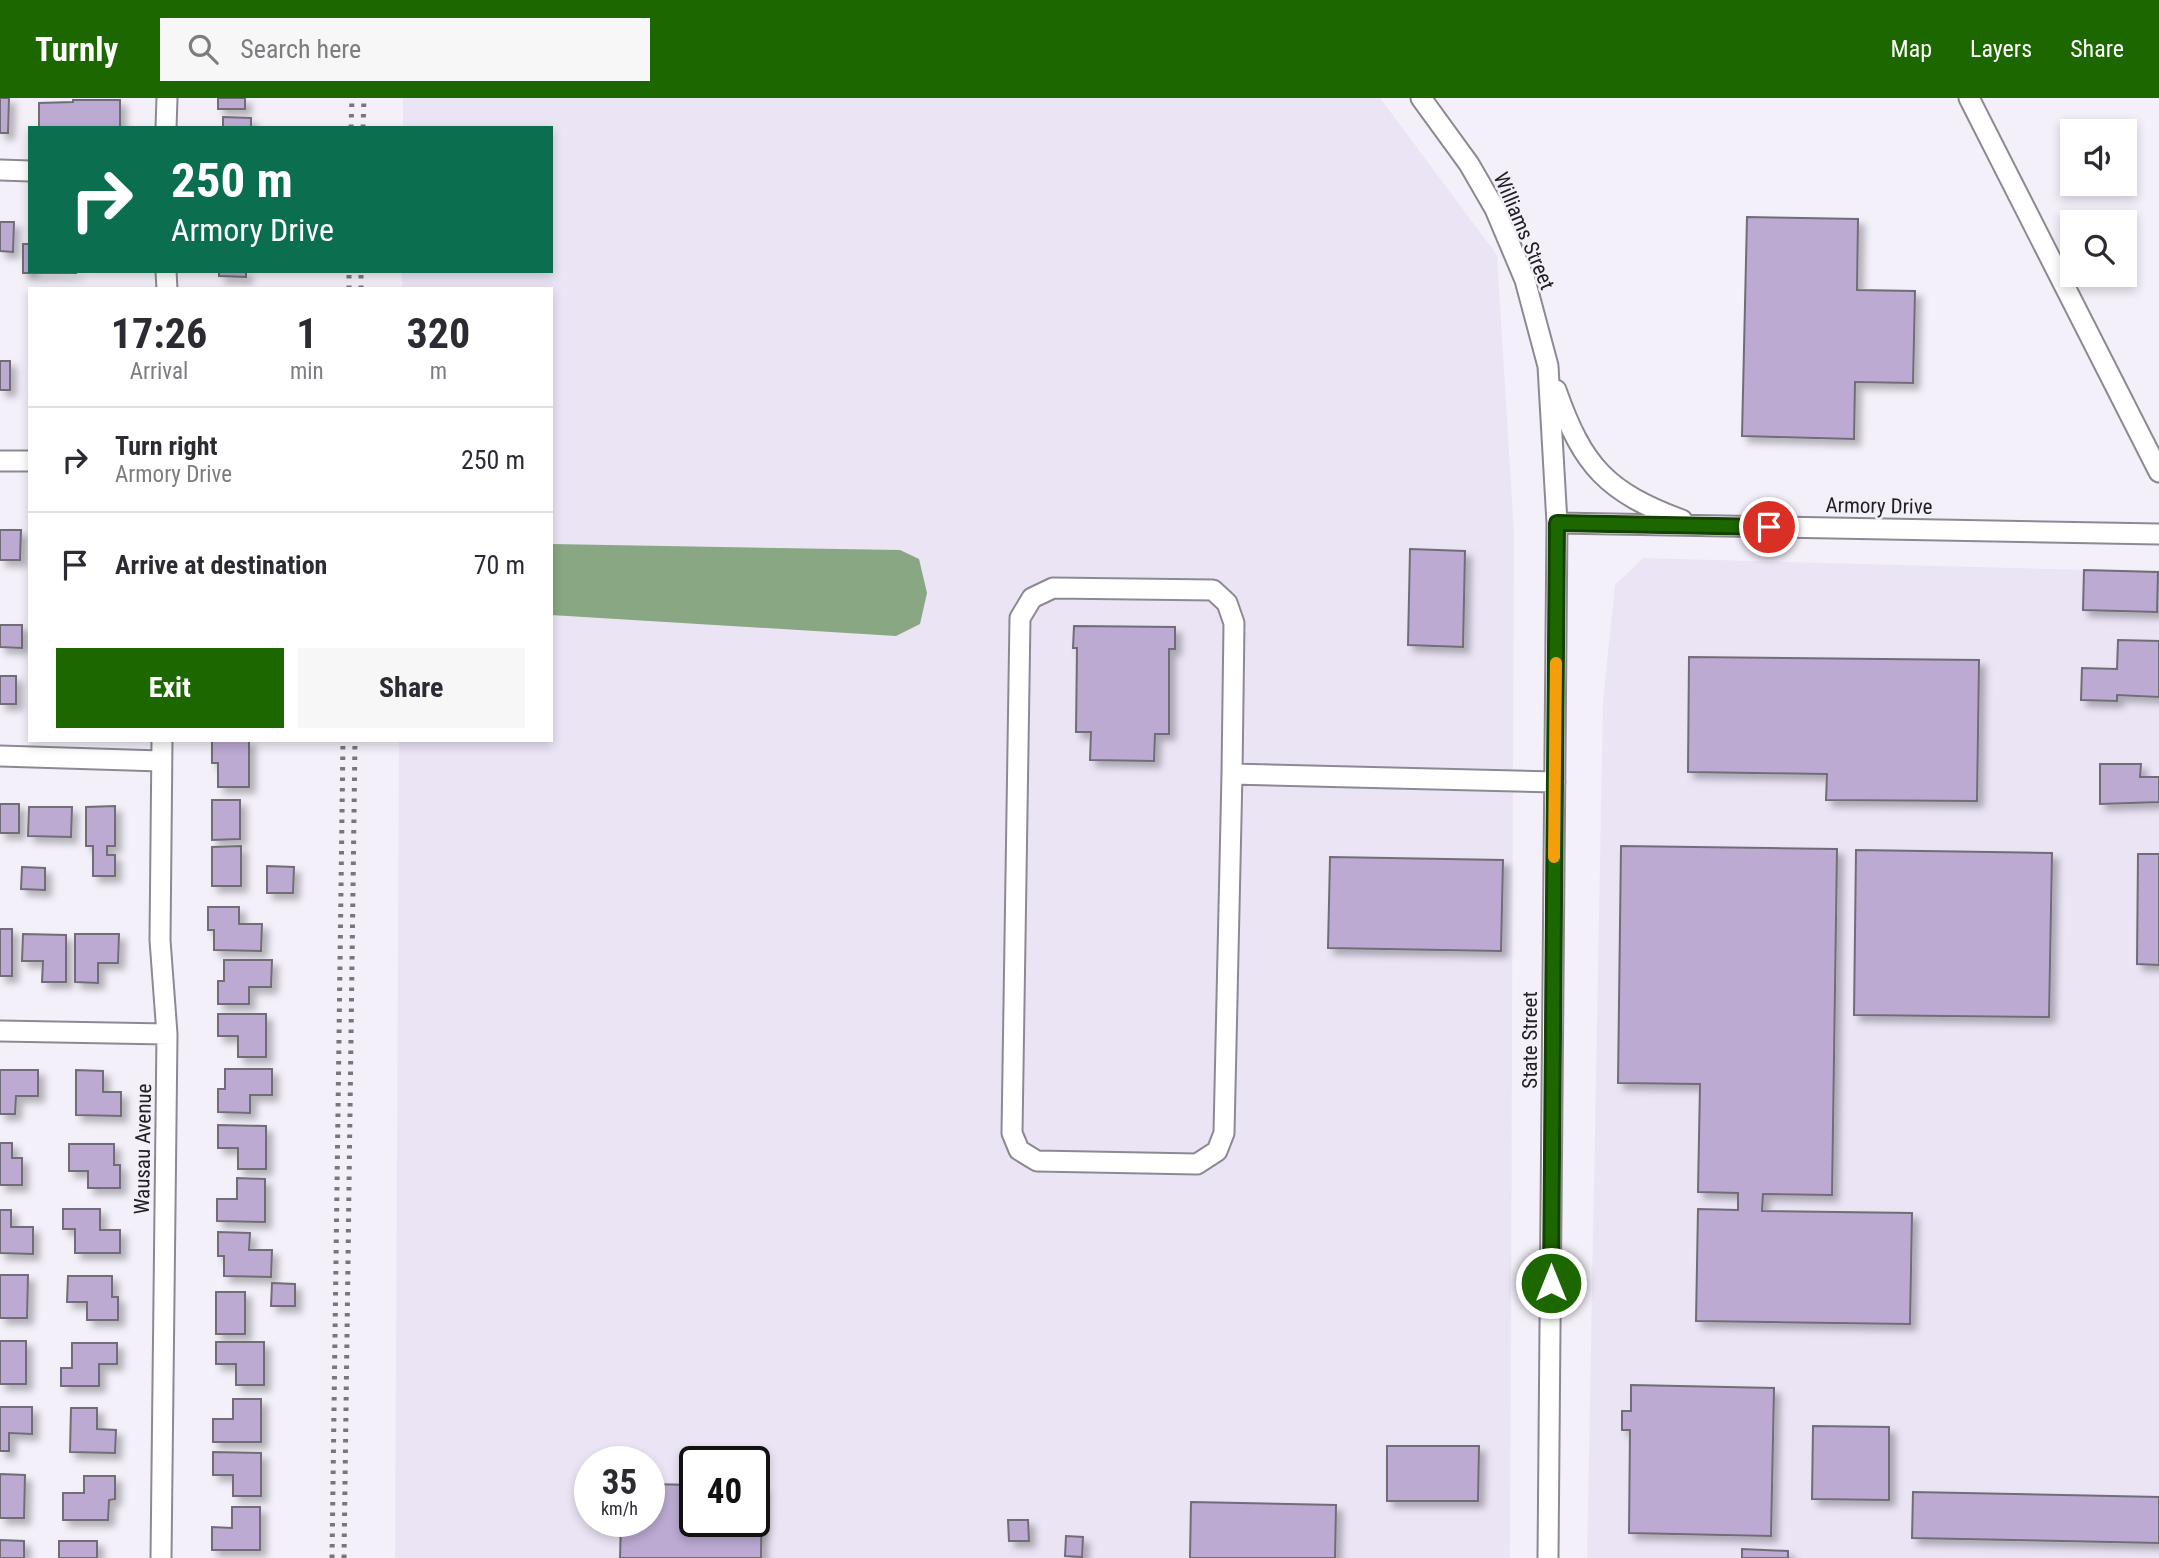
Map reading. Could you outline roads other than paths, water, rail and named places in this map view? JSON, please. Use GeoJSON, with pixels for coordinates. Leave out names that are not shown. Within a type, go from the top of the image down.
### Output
{"type":"FeatureCollection","features":[{"type":"Feature","properties":{"kind":"street"},"geometry":{"type":"LineString","coordinates":[[166,126],[167,98]]}},
{"type":"Feature","properties":{"kind":"street","name":"Williams Street"},"geometry":{"type":"LineString","coordinates":[[1421,98],[1469,164],[1495,209],[1525,280],[1548,366],[1557,523]]}},
{"type":"Feature","properties":{"kind":"street"},"geometry":{"type":"LineString","coordinates":[[1969,98],[2159,472]]}},
{"type":"Feature","properties":{"kind":"street"},"geometry":{"type":"LineString","coordinates":[[0,170],[28,171]]}},
{"type":"Feature","properties":{"kind":"street"},"geometry":{"type":"LineString","coordinates":[[1548,366],[1567,423],[1579,444],[1617,490],[1641,505],[1696,526]]}},
{"type":"Feature","properties":{"kind":"street"},"geometry":{"type":"LineString","coordinates":[[0,461],[28,461]]}},
{"type":"Feature","properties":{"kind":"street","name":"Armory Drive"},"geometry":{"type":"LineString","coordinates":[[1557,523],[2159,534]]}},
{"type":"Feature","properties":{"kind":"street","name":"State Street"},"geometry":{"type":"LineString","coordinates":[[1548,1558],[1557,523]]}},
{"type":"Feature","properties":{"kind":"street"},"geometry":{"type":"LineString","coordinates":[[1053,588],[1213,590],[1220,596],[1227,603],[1234,623],[1232,775],[1224,1133],[1217,1151],[1197,1164],[1037,1161],[1019,1150],[1012,1133],[1020,618],[1032,598],[1053,588]]}},
{"type":"Feature","properties":{"kind":"street","name":"Wausau Avenue"},"geometry":{"type":"LineString","coordinates":[[161,1558],[167,1034],[160,940],[162,742]]}},
{"type":"Feature","properties":{"kind":"street"},"geometry":{"type":"LineString","coordinates":[[0,756],[161,761]]}},
{"type":"Feature","properties":{"kind":"street"},"geometry":{"type":"LineString","coordinates":[[1232,775],[1555,782]]}},
{"type":"Feature","properties":{"kind":"street"},"geometry":{"type":"LineString","coordinates":[[0,1031],[167,1034]]}},
{"type":"Feature","properties":{"kind":"railway"},"geometry":{"type":"LineString","coordinates":[[351,126],[352,98]]}},
{"type":"Feature","properties":{"kind":"railway"},"geometry":{"type":"LineString","coordinates":[[363,126],[364,98]]}},
{"type":"Feature","properties":{"kind":"railway"},"geometry":{"type":"LineString","coordinates":[[349,273],[349,287]]}},
{"type":"Feature","properties":{"kind":"railway"},"geometry":{"type":"LineString","coordinates":[[361,273],[361,287]]}},
{"type":"Feature","properties":{"kind":"railway"},"geometry":{"type":"LineString","coordinates":[[332,1558],[343,742]]}},
{"type":"Feature","properties":{"kind":"railway"},"geometry":{"type":"LineString","coordinates":[[344,1558],[355,742]]}}]}
